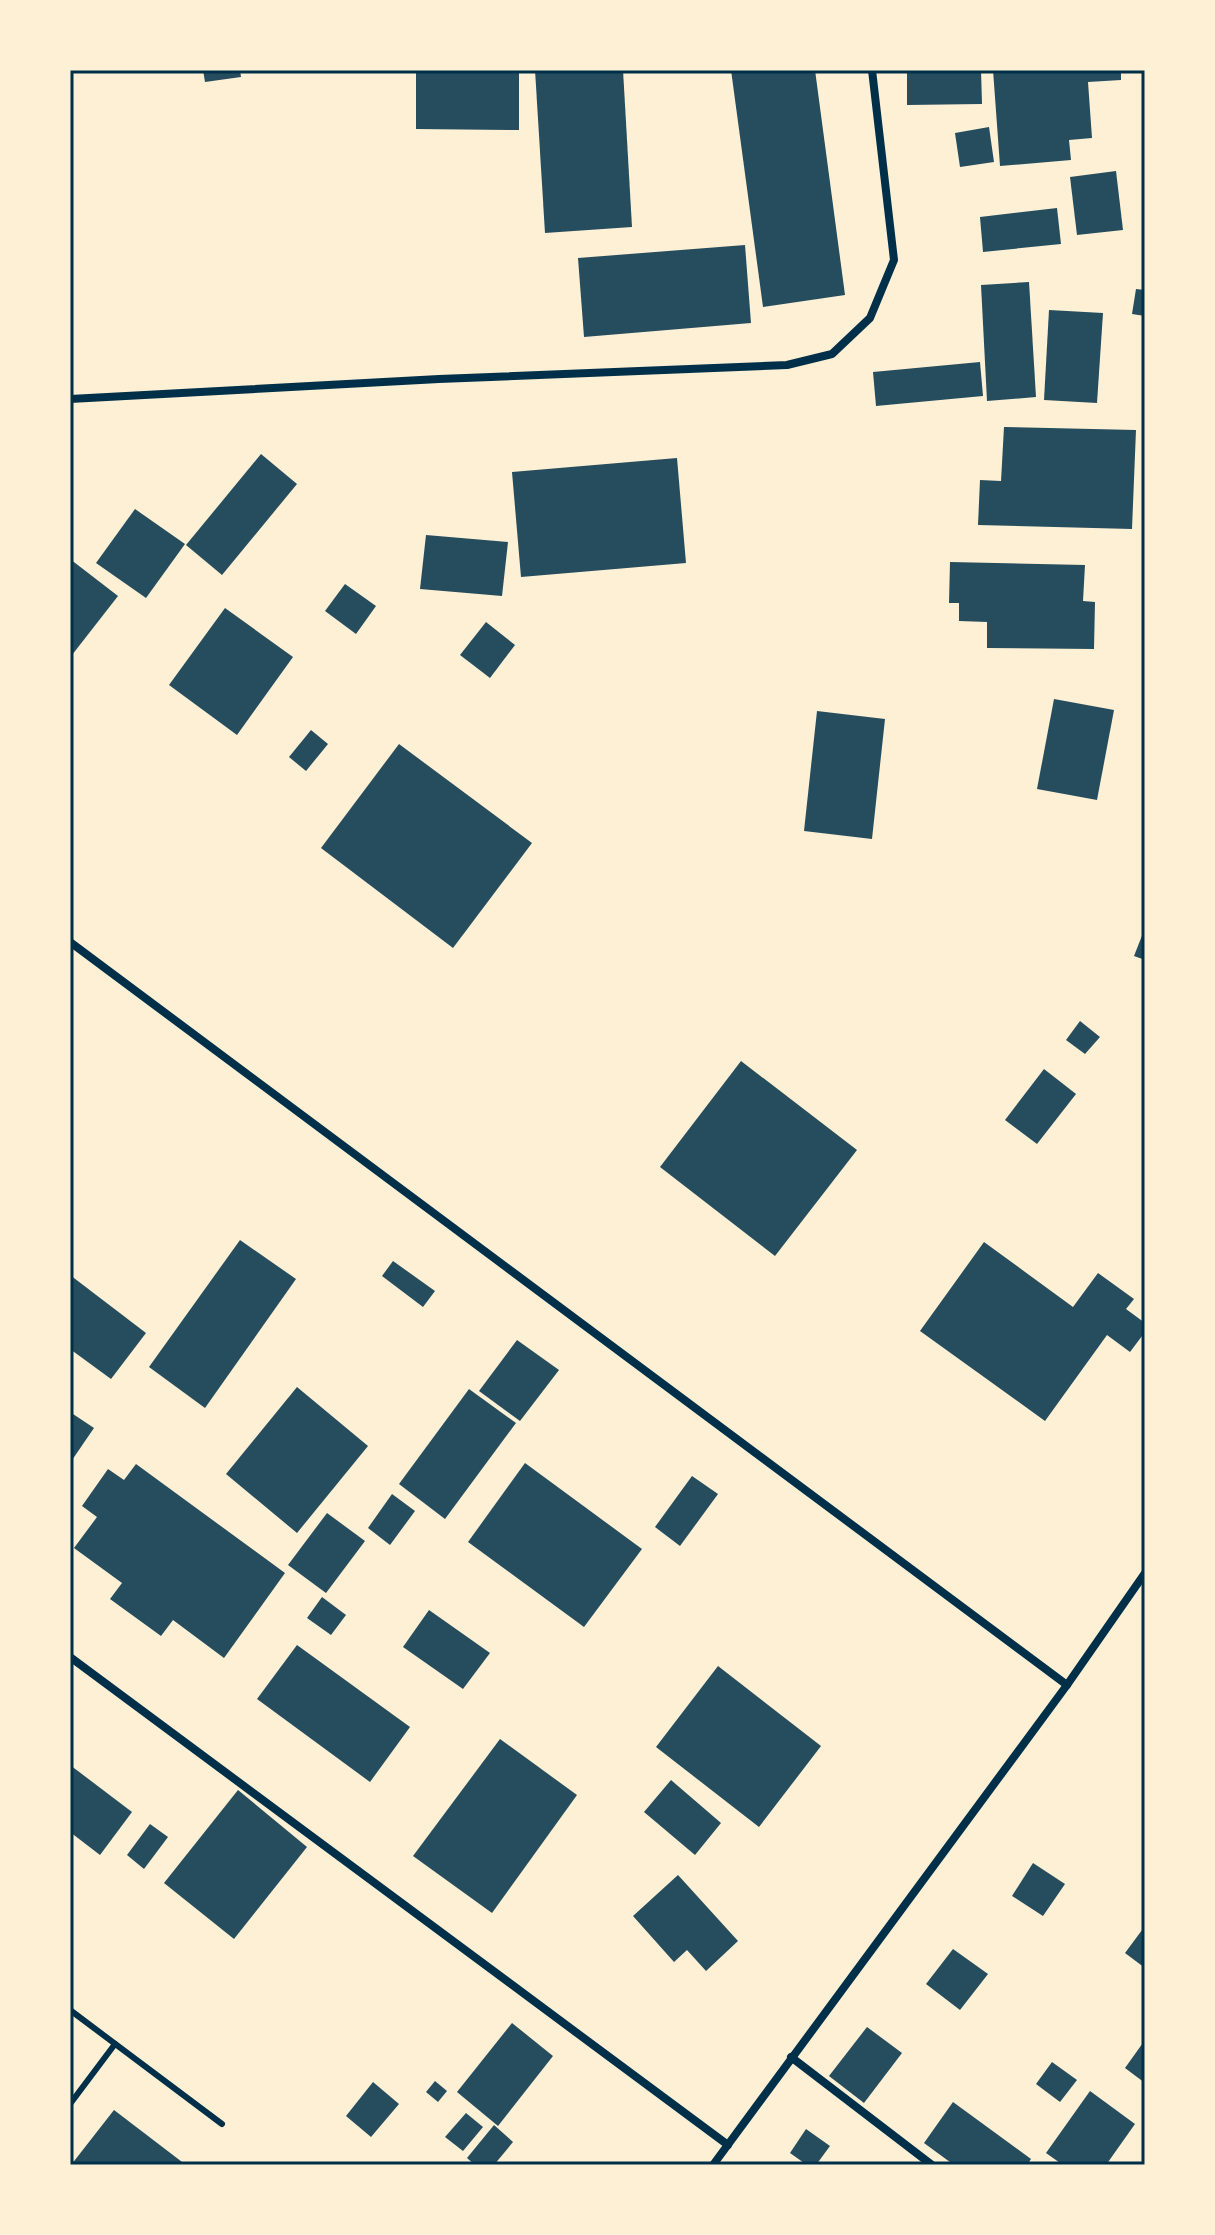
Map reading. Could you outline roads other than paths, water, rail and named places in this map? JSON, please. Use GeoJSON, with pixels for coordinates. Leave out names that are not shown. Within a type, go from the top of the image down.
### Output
{"type":"FeatureCollection","features":[{"type":"Feature","properties":{"kind":"street"},"geometry":{"type":"LineString","coordinates":[[70,399],[439,379],[787,365],[832,354],[870,318],[894,260],[872,70]]}},
{"type":"Feature","properties":{"kind":"street"},"geometry":{"type":"LineString","coordinates":[[70,942],[1067,1685]]}},
{"type":"Feature","properties":{"kind":"street"},"geometry":{"type":"LineString","coordinates":[[713,2165],[1067,1685],[1145,1573]]}},
{"type":"Feature","properties":{"kind":"street"},"geometry":{"type":"LineString","coordinates":[[70,1657],[728,2145]]}},
{"type":"Feature","properties":{"kind":"street"},"geometry":{"type":"LineString","coordinates":[[791,2057],[932,2165]]}},
{"type":"Feature","properties":{"kind":"lane"},"geometry":{"type":"LineString","coordinates":[[70,2010],[222,2124]]}},
{"type":"Feature","properties":{"kind":"lane"},"geometry":{"type":"LineString","coordinates":[[70,2104],[115,2044]]}}]}
